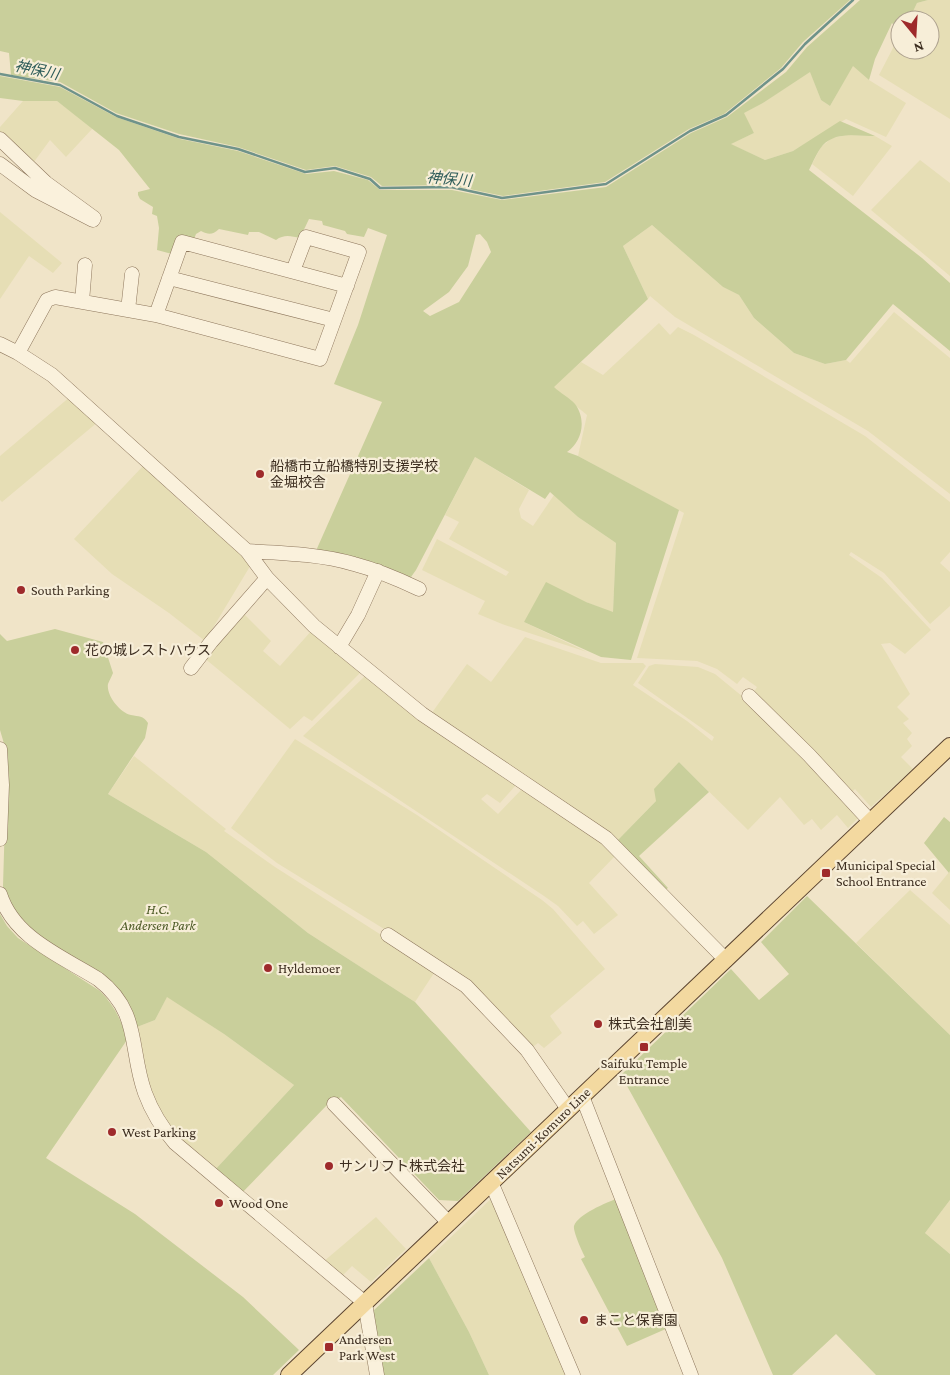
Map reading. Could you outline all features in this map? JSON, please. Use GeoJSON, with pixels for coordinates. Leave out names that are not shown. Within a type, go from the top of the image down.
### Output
{"type":"FeatureCollection","features":[{"type":"Feature","properties":{"kind":"main road","name":"Natsumi-Komuro Line"},"geometry":{"type":"LineString","coordinates":[[289,1375],[950,746]]}},
{"type":"Feature","properties":{"kind":"street"},"geometry":{"type":"LineString","coordinates":[[0,139],[46,182],[94,218],[93,220],[35,190],[0,164]]}},
{"type":"Feature","properties":{"kind":"street"},"geometry":{"type":"LineString","coordinates":[[18,353],[47,300],[55,298],[156,315],[320,359],[359,252],[306,237],[293,271]]}},
{"type":"Feature","properties":{"kind":"street"},"geometry":{"type":"LineString","coordinates":[[156,315],[182,242],[347,286]]}},
{"type":"Feature","properties":{"kind":"street"},"geometry":{"type":"LineString","coordinates":[[82,302],[85,265]]}},
{"type":"Feature","properties":{"kind":"street"},"geometry":{"type":"LineString","coordinates":[[128,310],[132,274]]}},
{"type":"Feature","properties":{"kind":"street"},"geometry":{"type":"LineString","coordinates":[[169,278],[334,320]]}},
{"type":"Feature","properties":{"kind":"street"},"geometry":{"type":"LineString","coordinates":[[0,344],[52,375],[247,551],[267,578],[314,626],[339,647],[422,714],[606,838],[726,960]]}},
{"type":"Feature","properties":{"kind":"street"},"geometry":{"type":"LineString","coordinates":[[247,551],[298,554],[352,563],[378,571],[419,588]]}},
{"type":"Feature","properties":{"kind":"street"},"geometry":{"type":"LineString","coordinates":[[339,647],[358,615],[378,571]]}},
{"type":"Feature","properties":{"kind":"street"},"geometry":{"type":"LineString","coordinates":[[191,668],[267,578]]}},
{"type":"Feature","properties":{"kind":"street"},"geometry":{"type":"LineString","coordinates":[[749,696],[809,755],[870,821]]}},
{"type":"Feature","properties":{"kind":"street"},"geometry":{"type":"LineString","coordinates":[[0,749],[2,785],[0,839]]}},
{"type":"Feature","properties":{"kind":"street"},"geometry":{"type":"LineString","coordinates":[[0,894],[7,910],[23,931],[37,942],[98,979],[114,992],[127,1015],[133,1034],[145,1092],[160,1124],[175,1143],[365,1303],[377,1375]]}},
{"type":"Feature","properties":{"kind":"street"},"geometry":{"type":"LineString","coordinates":[[388,935],[466,986],[527,1050],[568,1109]]}},
{"type":"Feature","properties":{"kind":"street"},"geometry":{"type":"LineString","coordinates":[[582,1096],[691,1375]]}},
{"type":"Feature","properties":{"kind":"street"},"geometry":{"type":"LineString","coordinates":[[334,1104],[449,1222]]}},
{"type":"Feature","properties":{"kind":"street"},"geometry":{"type":"LineString","coordinates":[[492,1182],[573,1375]]}},
{"type":"Feature","properties":{"kind":"shaded area"},"geometry":{"type":"Polygon","coordinates":[[[928,0],[950,0],[950,119],[879,75],[890,54],[890,60],[940,60],[940,10],[914,10],[917,3],[928,0]]]}},
{"type":"Feature","properties":{"kind":"shaded area"},"geometry":{"type":"Polygon","coordinates":[[[853,65],[869,80],[906,103],[886,137],[846,119],[793,151],[765,160],[730,144],[754,133],[743,113],[763,103],[810,71],[821,100],[830,106],[853,65]]]}},
{"type":"Feature","properties":{"kind":"shaded area"},"geometry":{"type":"Polygon","coordinates":[[[23,101],[57,101],[93,128],[66,157],[50,140],[31,166],[3,139],[0,132],[0,127],[23,101]]]}},
{"type":"Feature","properties":{"kind":"shaded area"},"geometry":{"type":"Polygon","coordinates":[[[847,135],[875,136],[892,146],[853,196],[812,164],[821,147],[832,138],[847,135]]]}},
{"type":"Feature","properties":{"kind":"shaded area"},"geometry":{"type":"Polygon","coordinates":[[[920,160],[950,183],[950,276],[871,210],[920,160]]]}},
{"type":"Feature","properties":{"kind":"shaded area"},"geometry":{"type":"Polygon","coordinates":[[[0,212],[62,263],[53,273],[29,256],[0,299],[0,212]]]}},
{"type":"Feature","properties":{"kind":"shaded area"},"geometry":{"type":"Polygon","coordinates":[[[652,225],[723,287],[739,295],[754,318],[794,353],[825,364],[846,360],[850,363],[894,312],[950,358],[950,494],[868,431],[675,317],[650,296],[648,299],[623,246],[652,225]]]}},
{"type":"Feature","properties":{"kind":"shaded area"},"geometry":{"type":"Polygon","coordinates":[[[659,323],[670,335],[678,327],[694,335],[865,436],[950,502],[950,552],[940,563],[950,572],[950,606],[930,624],[884,573],[851,552],[849,555],[882,578],[931,630],[905,654],[890,643],[881,644],[910,694],[897,707],[909,719],[903,723],[912,733],[907,739],[912,746],[901,757],[913,769],[871,807],[855,789],[850,794],[752,695],[757,687],[743,677],[737,684],[717,669],[697,661],[637,658],[684,513],[578,456],[587,415],[553,387],[581,362],[603,375],[659,323]]]}},
{"type":"Feature","properties":{"kind":"shaded area"},"geometry":{"type":"Polygon","coordinates":[[[71,396],[99,421],[2,502],[0,500],[0,456],[71,396]]]}},
{"type":"Feature","properties":{"kind":"shaded area"},"geometry":{"type":"Polygon","coordinates":[[[475,457],[529,490],[519,509],[521,518],[533,526],[554,495],[578,517],[616,543],[613,613],[586,602],[524,622],[587,652],[502,624],[478,614],[485,601],[422,570],[437,539],[506,576],[509,572],[449,539],[459,522],[445,515],[475,457]]]}},
{"type":"Feature","properties":{"kind":"shaded area"},"geometry":{"type":"Polygon","coordinates":[[[143,466],[202,522],[205,518],[252,563],[205,641],[169,613],[112,574],[74,539],[143,466]]]}},
{"type":"Feature","properties":{"kind":"shaded area"},"geometry":{"type":"Polygon","coordinates":[[[242,612],[271,641],[263,651],[280,666],[313,629],[362,671],[312,721],[304,716],[290,729],[203,657],[242,612]]]}},
{"type":"Feature","properties":{"kind":"shaded area"},"geometry":{"type":"Polygon","coordinates":[[[525,637],[601,663],[643,663],[646,666],[633,685],[687,721],[712,741],[714,737],[638,683],[649,666],[655,664],[698,667],[715,674],[748,701],[861,815],[848,828],[837,815],[821,830],[812,819],[804,825],[780,797],[748,830],[679,762],[656,801],[616,842],[431,714],[467,664],[491,682],[525,637]]]}},
{"type":"Feature","properties":{"kind":"shaded area"},"geometry":{"type":"Polygon","coordinates":[[[365,676],[516,785],[500,803],[487,794],[481,799],[498,814],[523,788],[603,842],[616,855],[589,883],[618,915],[594,934],[583,921],[577,926],[558,906],[544,896],[303,736],[365,676]]]}},
{"type":"Feature","properties":{"kind":"shaded area"},"geometry":{"type":"Polygon","coordinates":[[[295,739],[417,815],[553,909],[605,969],[550,1016],[562,1033],[544,1048],[538,1043],[530,1049],[468,986],[389,932],[277,863],[231,828],[295,739]]]}},
{"type":"Feature","properties":{"kind":"shaded area"},"geometry":{"type":"Polygon","coordinates":[[[134,756],[226,829],[224,831],[275,867],[436,970],[415,1002],[308,933],[206,852],[108,794],[134,756]]]}},
{"type":"Feature","properties":{"kind":"shaded area"},"geometry":{"type":"Polygon","coordinates":[[[950,871],[950,910],[932,893],[950,871]]]}},
{"type":"Feature","properties":{"kind":"shaded area"},"geometry":{"type":"Polygon","coordinates":[[[910,890],[950,925],[950,1035],[856,943],[910,890]]]}},
{"type":"Feature","properties":{"kind":"shaded area"},"geometry":{"type":"Polygon","coordinates":[[[167,996],[224,1034],[294,1085],[213,1172],[171,1131],[149,1091],[137,1027],[155,1020],[167,996]]]}},
{"type":"Feature","properties":{"kind":"shaded area"},"geometry":{"type":"Polygon","coordinates":[[[496,1194],[568,1375],[489,1375],[469,1332],[429,1258],[496,1194]]]}},
{"type":"Feature","properties":{"kind":"shaded area"},"geometry":{"type":"Polygon","coordinates":[[[950,1200],[950,1254],[925,1233],[950,1200]]]}},
{"type":"Feature","properties":{"kind":"shaded area"},"geometry":{"type":"Polygon","coordinates":[[[376,1217],[406,1249],[371,1282],[352,1266],[341,1277],[323,1262],[376,1217]]]}},
{"type":"Feature","properties":{"kind":"green space"},"geometry":{"type":"Polygon","coordinates":[[[0,0],[850,0],[803,42],[781,68],[724,114],[689,129],[605,182],[503,196],[450,185],[382,186],[371,177],[335,166],[306,170],[238,147],[179,134],[116,113],[60,82],[11,75],[9,53],[0,51],[0,0]]]}},
{"type":"Feature","properties":{"kind":"green space"},"geometry":{"type":"Polygon","coordinates":[[[860,0],[928,0],[917,3],[914,10],[890,10],[890,27],[875,59],[869,80],[853,66],[830,106],[821,100],[810,72],[763,103],[744,113],[754,133],[731,144],[765,160],[793,151],[840,121],[875,136],[847,135],[828,141],[819,151],[809,170],[922,258],[950,283],[950,351],[893,304],[846,360],[825,364],[794,353],[754,318],[739,295],[723,287],[652,225],[623,246],[648,299],[554,387],[575,404],[581,417],[582,424],[579,437],[567,452],[578,456],[679,510],[631,660],[601,657],[524,622],[546,582],[586,602],[613,612],[616,543],[578,517],[550,492],[545,499],[475,457],[411,577],[406,578],[315,553],[382,402],[334,384],[358,325],[387,235],[368,228],[364,237],[347,234],[345,231],[323,225],[322,221],[309,219],[300,238],[285,236],[276,240],[259,232],[249,232],[248,235],[219,229],[210,234],[201,231],[196,234],[194,239],[178,236],[172,254],[157,250],[159,228],[157,216],[152,214],[153,207],[140,199],[138,195],[138,192],[150,189],[119,150],[57,101],[23,101],[0,98],[0,76],[60,87],[116,117],[180,139],[238,151],[306,174],[334,171],[368,180],[380,190],[452,190],[502,200],[606,187],[691,133],[727,117],[786,72],[807,47],[860,0]],[[480,234],[476,235],[468,266],[449,292],[423,311],[430,316],[459,302],[491,252],[487,242],[480,234]]]}},
{"type":"Feature","properties":{"kind":"green space","name":"H.C. Andersen Park"},"geometry":{"type":"Polygon","coordinates":[[[55,629],[103,642],[113,673],[108,684],[111,698],[122,711],[127,714],[143,717],[148,723],[145,738],[108,794],[206,852],[308,933],[415,1002],[531,1132],[458,1201],[439,1200],[341,1097],[327,1105],[239,1196],[213,1172],[294,1085],[224,1034],[167,997],[155,1020],[137,1027],[134,1018],[18,918],[4,892],[3,886],[6,785],[5,747],[0,730],[0,634],[7,641],[55,629]]]}},
{"type":"Feature","properties":{"kind":"green space"},"geometry":{"type":"Polygon","coordinates":[[[679,762],[709,792],[639,856],[668,888],[663,891],[616,842],[656,801],[654,789],[679,762]]]}},
{"type":"Feature","properties":{"kind":"green space"},"geometry":{"type":"Polygon","coordinates":[[[944,817],[950,822],[949,873],[924,843],[944,817]]]}},
{"type":"Feature","properties":{"kind":"green space"},"geometry":{"type":"Polygon","coordinates":[[[807,896],[950,1035],[950,1200],[925,1233],[950,1254],[950,1375],[876,1375],[836,1334],[792,1375],[773,1375],[722,1258],[621,1075],[731,969],[759,1000],[789,974],[761,942],[807,896]]]}},
{"type":"Feature","properties":{"kind":"green space"},"geometry":{"type":"Polygon","coordinates":[[[0,914],[7,926],[18,938],[100,991],[117,1014],[127,1040],[46,1158],[135,1214],[243,1297],[299,1350],[273,1375],[0,1375],[0,914]]]}},
{"type":"Feature","properties":{"kind":"green space"},"geometry":{"type":"Polygon","coordinates":[[[618,1198],[668,1328],[627,1346],[581,1259],[585,1257],[574,1229],[574,1226],[581,1217],[618,1198]]]}},
{"type":"Feature","properties":{"kind":"green space"},"geometry":{"type":"Polygon","coordinates":[[[429,1258],[469,1332],[489,1375],[382,1375],[372,1312],[429,1258]]]}},
{"type":"Feature","properties":{"kind":"waterway","name":"神保川"},"geometry":{"type":"LineString","coordinates":[[0,74],[60,85],[117,116],[179,137],[238,149],[305,172],[335,168],[370,179],[380,188],[451,187],[502,198],[606,184],[690,131],[726,115],[783,69],[805,44],[853,0]]}},
{"type":"Feature","properties":{"kind":"place","name":"船橋市立船橋特別支援学校 金堀校舎"},"geometry":{"type":"Point","coordinates":[260,474]}},
{"type":"Feature","properties":{"kind":"place","name":"South Parking"},"geometry":{"type":"Point","coordinates":[21,590]}},
{"type":"Feature","properties":{"kind":"place","name":"花の城レストハウス"},"geometry":{"type":"Point","coordinates":[75,650]}},
{"type":"Feature","properties":{"kind":"place","name":"Municipal Special School Entrance"},"geometry":{"type":"Point","coordinates":[826,873]}},
{"type":"Feature","properties":{"kind":"place","name":"Hyldemoer"},"geometry":{"type":"Point","coordinates":[268,968]}},
{"type":"Feature","properties":{"kind":"place","name":"株式会社創美"},"geometry":{"type":"Point","coordinates":[598,1024]}},
{"type":"Feature","properties":{"kind":"place","name":"Saifuku Temple Entrance"},"geometry":{"type":"Point","coordinates":[644,1047]}},
{"type":"Feature","properties":{"kind":"place","name":"West Parking"},"geometry":{"type":"Point","coordinates":[112,1132]}},
{"type":"Feature","properties":{"kind":"place","name":"サンリフト株式会社"},"geometry":{"type":"Point","coordinates":[329,1166]}},
{"type":"Feature","properties":{"kind":"place","name":"Wood One"},"geometry":{"type":"Point","coordinates":[219,1203]}},
{"type":"Feature","properties":{"kind":"place","name":"まこと保育園"},"geometry":{"type":"Point","coordinates":[584,1320]}},
{"type":"Feature","properties":{"kind":"place","name":"Andersen Park West"},"geometry":{"type":"Point","coordinates":[329,1347]}}]}
